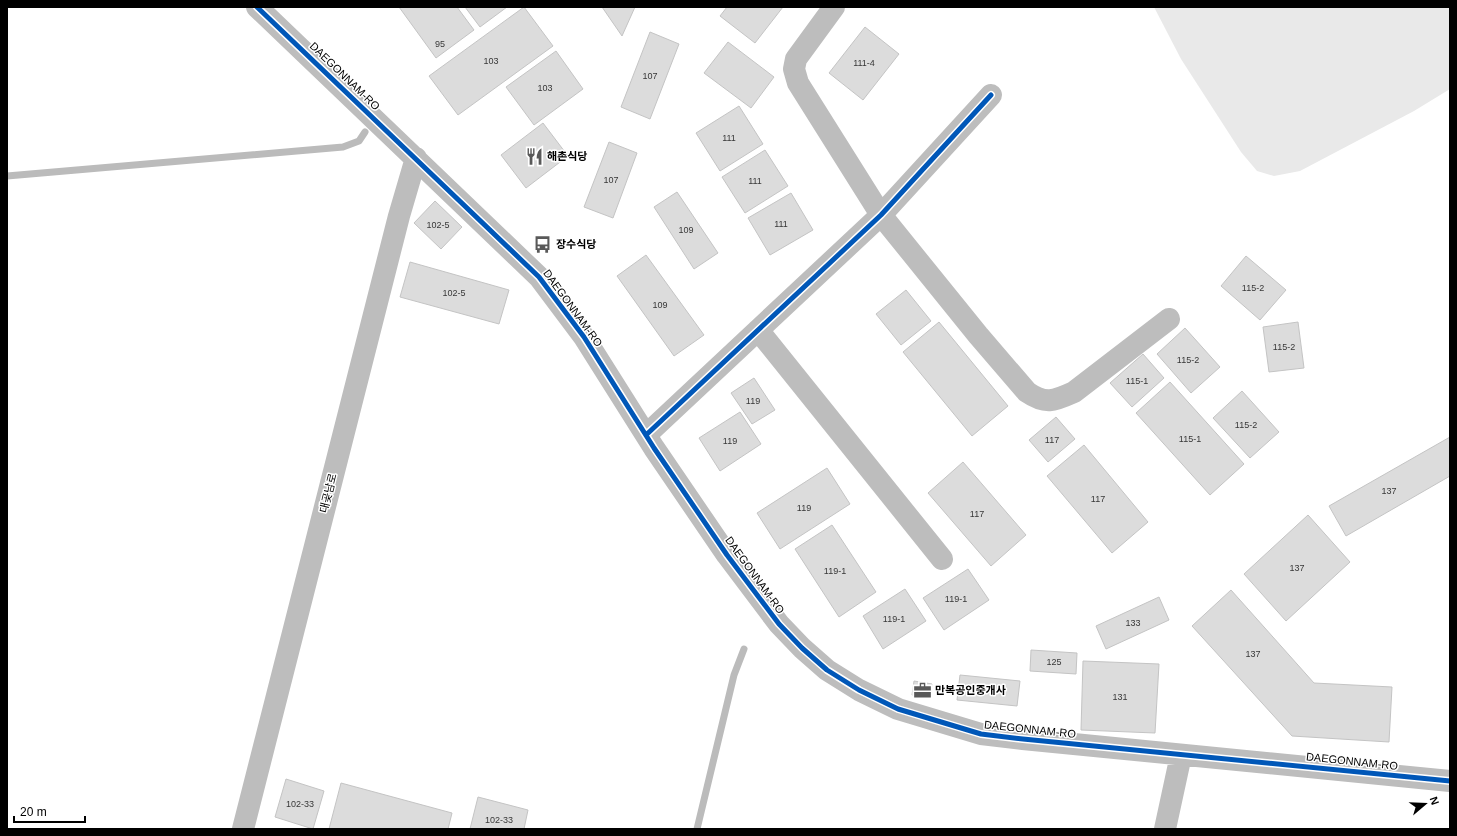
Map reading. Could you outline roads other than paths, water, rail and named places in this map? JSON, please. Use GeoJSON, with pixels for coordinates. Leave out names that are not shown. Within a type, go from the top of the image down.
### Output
{"type":"FeatureCollection","features":[{"type":"Feature","properties":{"kind":"street","name":"DAEGONNAM-RO"},"geometry":{"type":"LineString","coordinates":[[257,7],[539,277],[584,337],[646,435],[727,555],[779,624],[827,670],[859,690],[898,709],[981,734],[1450,781]]}},
{"type":"Feature","properties":{"kind":"street"},"geometry":{"type":"LineString","coordinates":[[834,7],[796,59],[794,70],[798,83],[881,215],[978,335],[1027,392],[1036,398],[1047,402],[1059,399],[1074,392],[1169,319]]}},
{"type":"Feature","properties":{"kind":"street"},"geometry":{"type":"LineString","coordinates":[[646,435],[881,215],[991,95]]}},
{"type":"Feature","properties":{"kind":"street","name":"대곶남로"},"geometry":{"type":"LineString","coordinates":[[243,829],[397,224],[416,158]]}},
{"type":"Feature","properties":{"kind":"street"},"geometry":{"type":"LineString","coordinates":[[758,330],[942,559]]}},
{"type":"Feature","properties":{"kind":"street"},"geometry":{"type":"LineString","coordinates":[[1165,829],[1181,755]]}},
{"type":"Feature","properties":{"kind":"waterway"},"geometry":{"type":"LineString","coordinates":[[7,176],[343,147],[359,141],[365,132]]}},
{"type":"Feature","properties":{"kind":"waterway"},"geometry":{"type":"LineString","coordinates":[[697,829],[734,675],[744,649]]}},
{"type":"Feature","properties":{"kind":"place","name":"해촌식당"},"geometry":{"type":"Point","coordinates":[534,156]}},
{"type":"Feature","properties":{"kind":"place","name":"장수식당"},"geometry":{"type":"Point","coordinates":[543,244]}},
{"type":"Feature","properties":{"kind":"place","name":"만복공인중개사"},"geometry":{"type":"Point","coordinates":[922,690]}}]}
